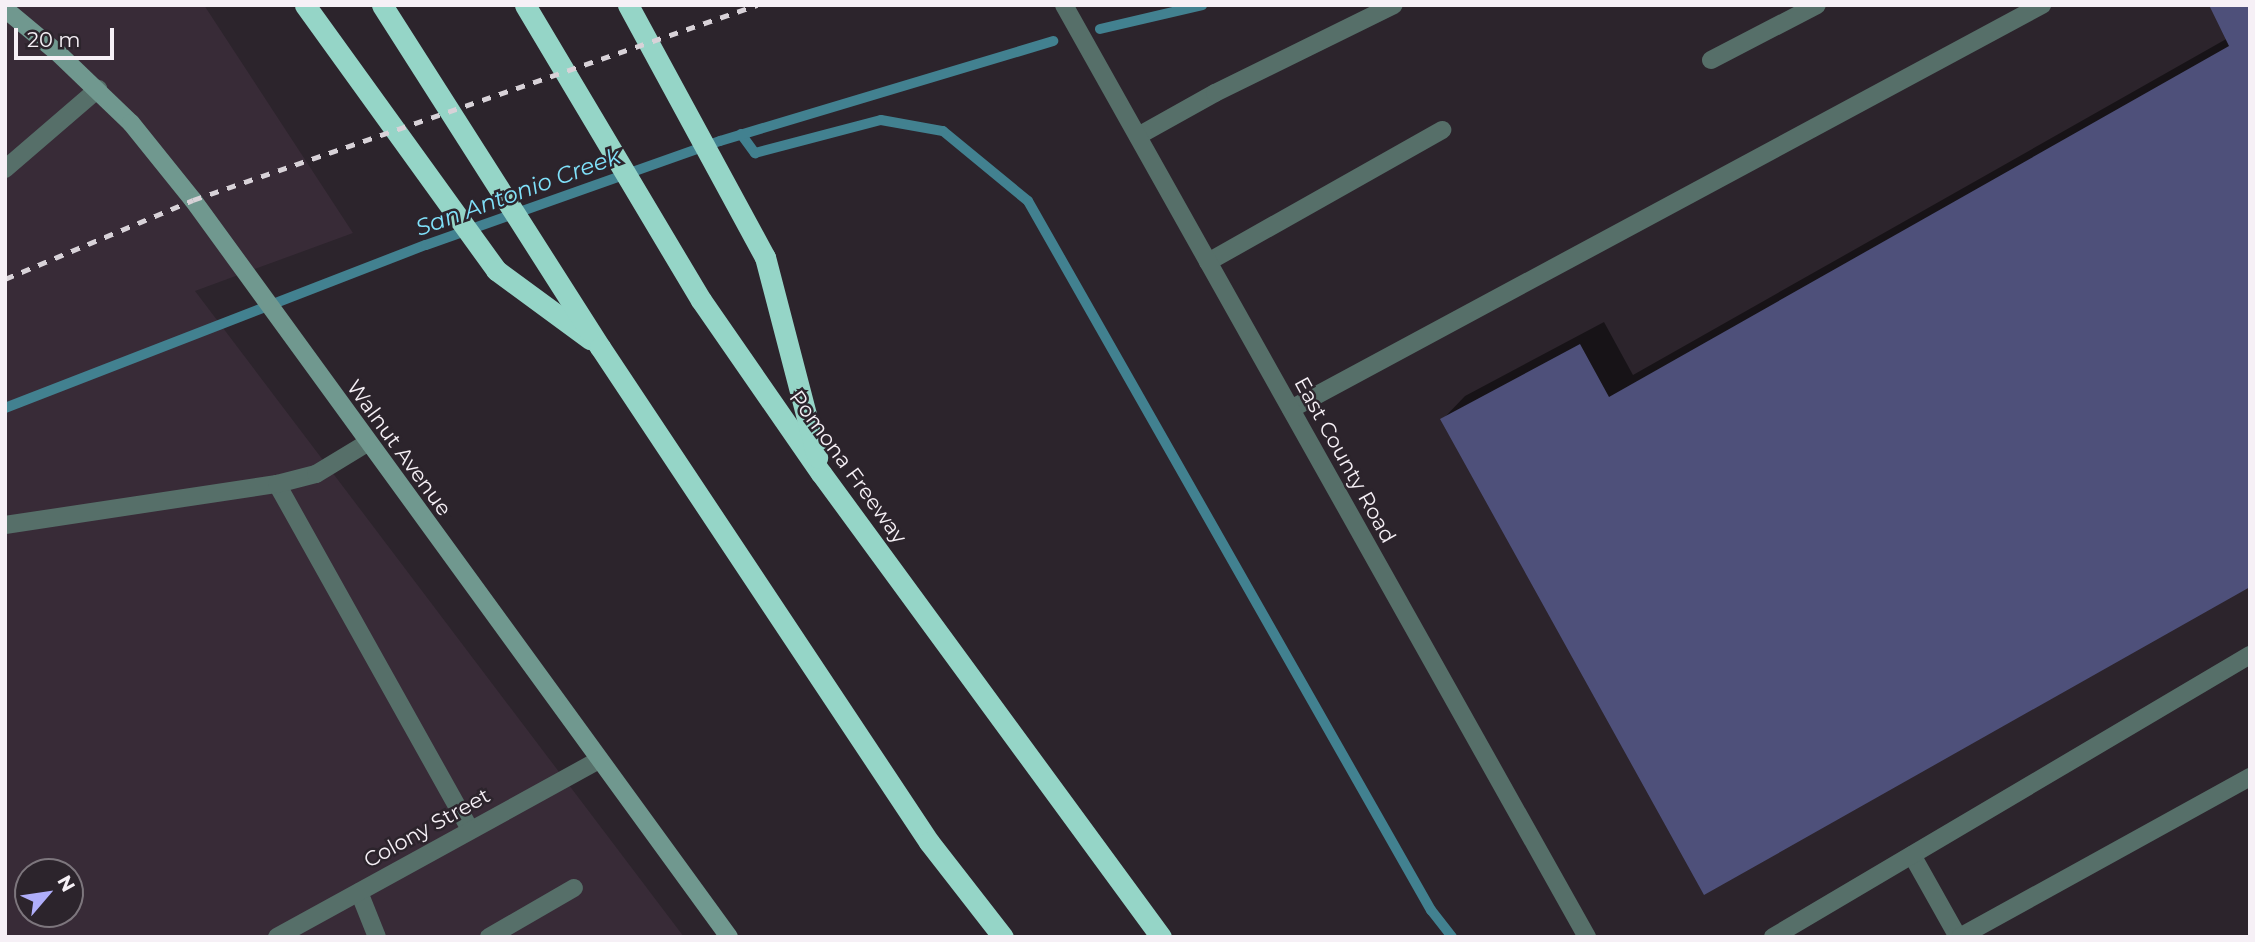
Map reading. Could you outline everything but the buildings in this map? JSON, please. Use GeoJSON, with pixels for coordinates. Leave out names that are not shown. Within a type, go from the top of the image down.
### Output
{"type":"FeatureCollection","features":[{"type":"Feature","properties":{"kind":"highway"},"geometry":{"type":"LineString","coordinates":[[305,5],[330,36],[496,270],[600,347]]}},
{"type":"Feature","properties":{"kind":"highway","name":"Pomona Freeway"},"geometry":{"type":"LineString","coordinates":[[525,5],[701,300],[821,473],[1161,937]]}},
{"type":"Feature","properties":{"kind":"highway"},"geometry":{"type":"LineString","coordinates":[[628,5],[765,257],[821,473]]}},
{"type":"Feature","properties":{"kind":"highway"},"geometry":{"type":"LineString","coordinates":[[382,6],[600,347],[929,842],[1003,937]]}},
{"type":"Feature","properties":{"kind":"street","name":"East County Road"},"geometry":{"type":"LineString","coordinates":[[1064,5],[1587,937]]}},
{"type":"Feature","properties":{"kind":"street"},"geometry":{"type":"LineString","coordinates":[[1138,136],[1214,93],[1394,5]]}},
{"type":"Feature","properties":{"kind":"street"},"geometry":{"type":"LineString","coordinates":[[1711,60],[1817,5]]}},
{"type":"Feature","properties":{"kind":"street"},"geometry":{"type":"LineString","coordinates":[[1291,409],[2042,5]]}},
{"type":"Feature","properties":{"kind":"street","name":"Walnut Avenue"},"geometry":{"type":"LineString","coordinates":[[5,9],[98,89],[131,123],[193,200],[247,279],[729,937]]}},
{"type":"Feature","properties":{"kind":"street"},"geometry":{"type":"LineString","coordinates":[[5,169],[98,89]]}},
{"type":"Feature","properties":{"kind":"street"},"geometry":{"type":"LineString","coordinates":[[1208,262],[1441,130]]}},
{"type":"Feature","properties":{"kind":"street"},"geometry":{"type":"LineString","coordinates":[[5,525],[277,484],[316,474],[367,443]]}},
{"type":"Feature","properties":{"kind":"street"},"geometry":{"type":"LineString","coordinates":[[277,484],[470,830]]}},
{"type":"Feature","properties":{"kind":"street"},"geometry":{"type":"LineString","coordinates":[[1773,937],[2250,655]]}},
{"type":"Feature","properties":{"kind":"street","name":"Colony Street"},"geometry":{"type":"LineString","coordinates":[[283,935],[599,760]]}},
{"type":"Feature","properties":{"kind":"street"},"geometry":{"type":"LineString","coordinates":[[1912,855],[1959,937],[2250,777]]}},
{"type":"Feature","properties":{"kind":"street"},"geometry":{"type":"LineString","coordinates":[[489,937],[574,888]]}},
{"type":"Feature","properties":{"kind":"street"},"geometry":{"type":"LineString","coordinates":[[359,892],[377,937]]}},
{"type":"Feature","properties":{"kind":"shaded area"},"geometry":{"type":"Polygon","coordinates":[[[5,5],[204,5],[353,233],[195,291],[684,937],[5,937],[5,5]]]}},
{"type":"Feature","properties":{"kind":"waterway","name":"San Antonio Creek"},"geometry":{"type":"LineString","coordinates":[[1100,29],[1202,5]]}},
{"type":"Feature","properties":{"kind":"waterway","name":"San Antonio Creek"},"geometry":{"type":"LineString","coordinates":[[5,408],[426,245],[720,141],[1053,41]]}},
{"type":"Feature","properties":{"kind":"waterway"},"geometry":{"type":"LineString","coordinates":[[741,134],[755,153],[881,120],[943,131],[1028,201],[1431,910],[1452,937]]}},
{"type":"Feature","properties":{"kind":"railway"},"geometry":{"type":"LineString","coordinates":[[5,279],[193,200],[757,5]]}}]}
